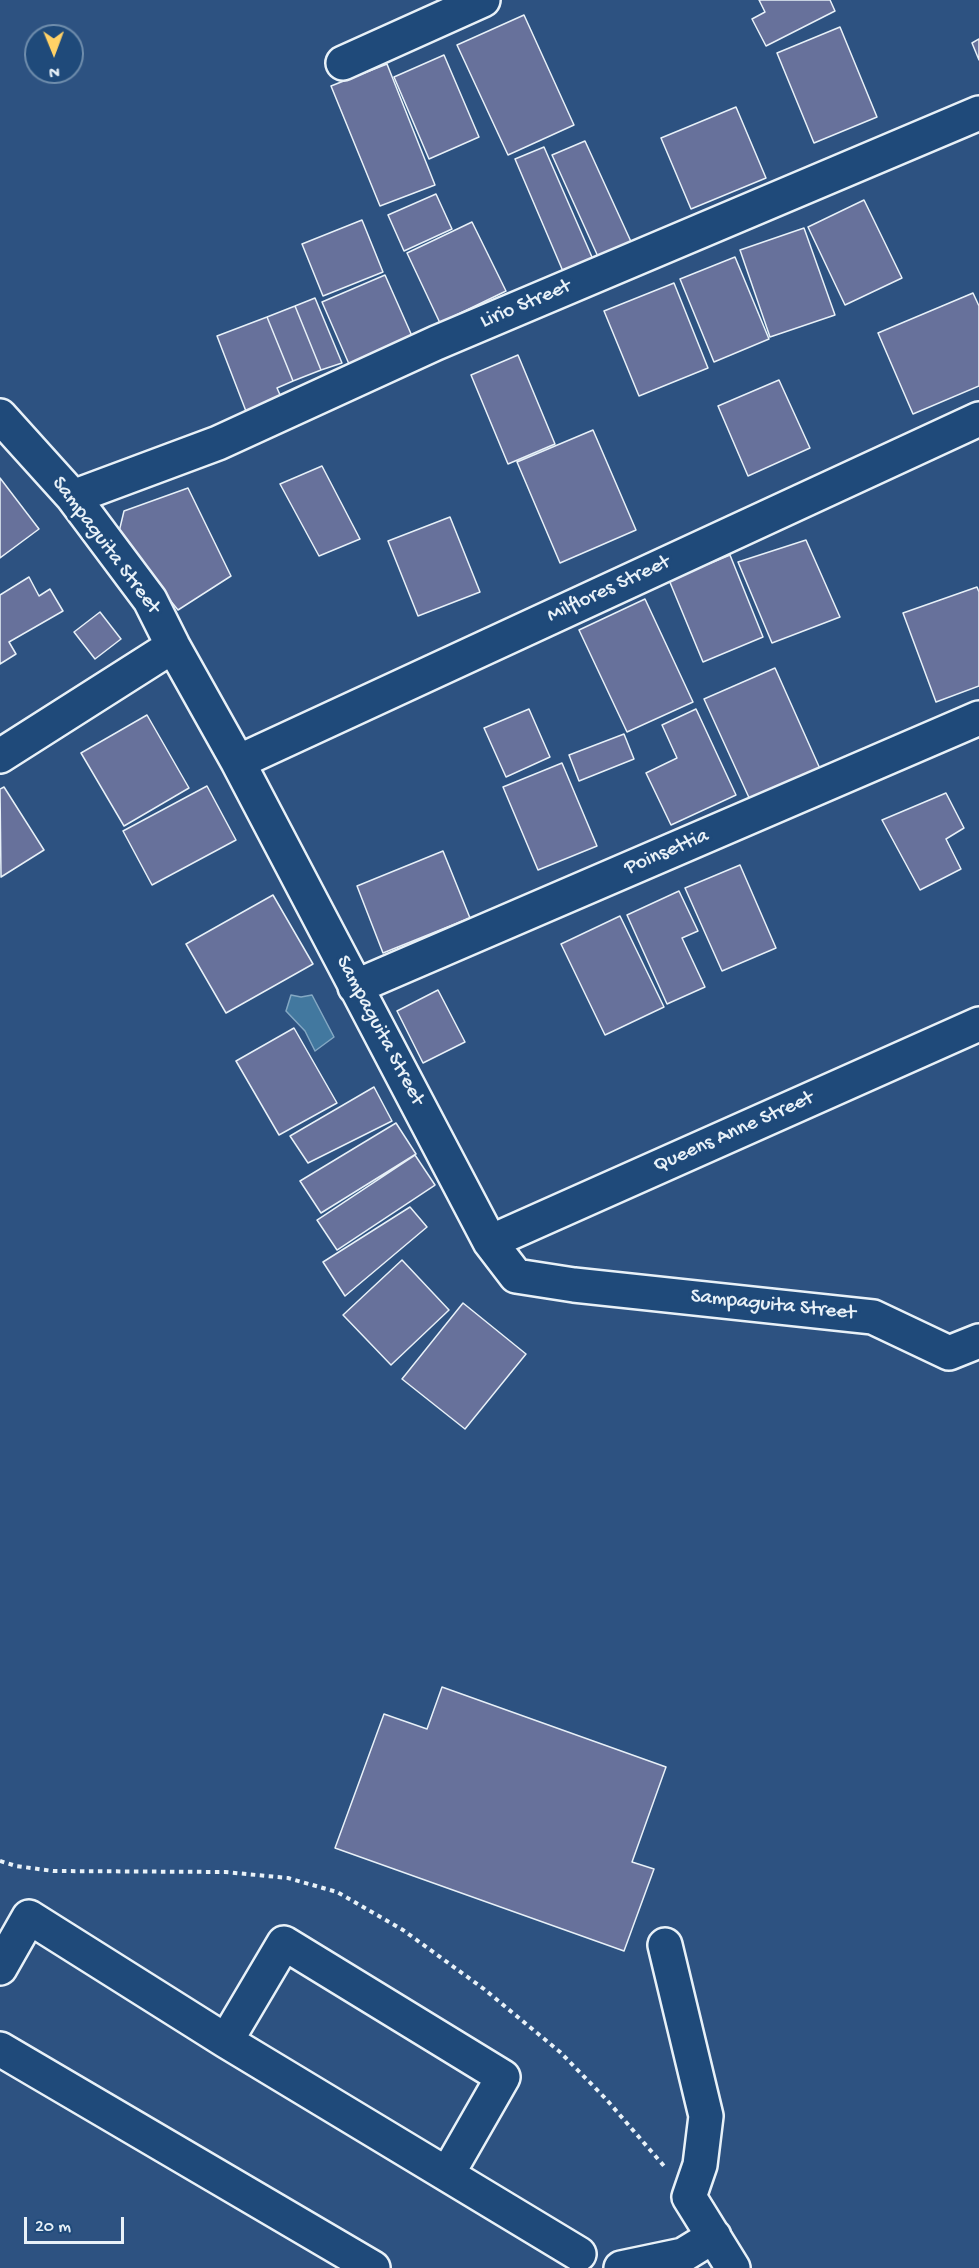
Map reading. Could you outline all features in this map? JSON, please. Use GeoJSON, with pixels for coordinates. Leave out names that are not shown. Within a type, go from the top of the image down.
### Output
{"type":"FeatureCollection","features":[{"type":"Feature","properties":{"kind":"street"},"geometry":{"type":"LineString","coordinates":[[343,63],[483,0]]}},
{"type":"Feature","properties":{"kind":"street","name":"Lirio Street"},"geometry":{"type":"LineString","coordinates":[[73,497],[218,443],[436,343],[979,113]]}},
{"type":"Feature","properties":{"kind":"street","name":"Sampaguita Street"},"geometry":{"type":"LineString","coordinates":[[0,416],[73,497],[150,600],[238,762],[489,1242],[516,1276],[574,1285],[873,1317],[949,1353],[979,1341]]}},
{"type":"Feature","properties":{"kind":"street","name":"Milflores Street"},"geometry":{"type":"LineString","coordinates":[[238,762],[979,419]]}},
{"type":"Feature","properties":{"kind":"street"},"geometry":{"type":"LineString","coordinates":[[0,756],[173,646]]}},
{"type":"Feature","properties":{"kind":"street","name":"Poinsettia"},"geometry":{"type":"LineString","coordinates":[[355,987],[979,718]]}},
{"type":"Feature","properties":{"kind":"street","name":"Queens Anne Street"},"geometry":{"type":"LineString","coordinates":[[489,1242],[979,1024]]}},
{"type":"Feature","properties":{"kind":"street"},"geometry":{"type":"LineString","coordinates":[[0,1968],[29,1917],[226,2041],[448,2174],[575,2261],[611,2268]]}},
{"type":"Feature","properties":{"kind":"street"},"geometry":{"type":"LineString","coordinates":[[226,2041],[284,1943],[503,2077],[448,2174]]}},
{"type":"Feature","properties":{"kind":"street"},"geometry":{"type":"LineString","coordinates":[[665,1946],[706,2116],[700,2165],[689,2197],[733,2268]]}},
{"type":"Feature","properties":{"kind":"street"},"geometry":{"type":"LineString","coordinates":[[0,2049],[374,2268]]}},
{"type":"Feature","properties":{"kind":"street"},"geometry":{"type":"LineString","coordinates":[[621,2268],[683,2255],[714,2236]]}},
{"type":"Feature","properties":{"kind":"water"},"geometry":{"type":"Polygon","coordinates":[[[291,995],[301,997],[312,995],[334,1037],[315,1051],[305,1031],[286,1011],[291,995]]]}},
{"type":"Feature","properties":{"kind":"building"},"geometry":{"type":"Polygon","coordinates":[[[759,0],[830,0],[835,11],[766,46],[752,19],[765,12],[759,0]]]}},
{"type":"Feature","properties":{"kind":"building"},"geometry":{"type":"Polygon","coordinates":[[[524,15],[574,125],[508,155],[457,45],[524,15]]]}},
{"type":"Feature","properties":{"kind":"building"},"geometry":{"type":"Polygon","coordinates":[[[840,27],[877,117],[814,143],[777,53],[840,27]]]}},
{"type":"Feature","properties":{"kind":"building"},"geometry":{"type":"Polygon","coordinates":[[[979,39],[979,60],[972,43],[979,39]]]}},
{"type":"Feature","properties":{"kind":"building"},"geometry":{"type":"Polygon","coordinates":[[[444,55],[479,137],[429,159],[394,77],[444,55]]]}},
{"type":"Feature","properties":{"kind":"building"},"geometry":{"type":"Polygon","coordinates":[[[387,64],[435,185],[380,206],[331,86],[387,64]]]}},
{"type":"Feature","properties":{"kind":"building"},"geometry":{"type":"Polygon","coordinates":[[[736,107],[766,178],[691,209],[661,138],[736,107]]]}},
{"type":"Feature","properties":{"kind":"building"},"geometry":{"type":"Polygon","coordinates":[[[585,141],[633,246],[600,261],[552,155],[585,141]]]}},
{"type":"Feature","properties":{"kind":"building"},"geometry":{"type":"Polygon","coordinates":[[[544,147],[595,264],[565,276],[515,159],[544,147]]]}},
{"type":"Feature","properties":{"kind":"building"},"geometry":{"type":"Polygon","coordinates":[[[436,194],[452,229],[404,251],[388,215],[436,194]]]}},
{"type":"Feature","properties":{"kind":"building"},"geometry":{"type":"Polygon","coordinates":[[[864,200],[902,278],[845,305],[808,227],[864,200]]]}},
{"type":"Feature","properties":{"kind":"building"},"geometry":{"type":"Polygon","coordinates":[[[362,220],[383,272],[323,296],[302,244],[362,220]]]}},
{"type":"Feature","properties":{"kind":"building"},"geometry":{"type":"Polygon","coordinates":[[[472,222],[506,291],[440,323],[407,253],[472,222]]]}},
{"type":"Feature","properties":{"kind":"building"},"geometry":{"type":"Polygon","coordinates":[[[804,228],[835,315],[770,337],[740,250],[804,228]]]}},
{"type":"Feature","properties":{"kind":"building"},"geometry":{"type":"Polygon","coordinates":[[[735,257],[769,339],[714,362],[680,279],[735,257]]]}},
{"type":"Feature","properties":{"kind":"building"},"geometry":{"type":"Polygon","coordinates":[[[385,275],[412,336],[349,364],[322,302],[385,275]]]}},
{"type":"Feature","properties":{"kind":"building"},"geometry":{"type":"Polygon","coordinates":[[[674,283],[708,368],[639,396],[604,311],[674,283]]]}},
{"type":"Feature","properties":{"kind":"building"},"geometry":{"type":"Polygon","coordinates":[[[973,293],[979,306],[979,386],[913,414],[878,333],[973,293]]]}},
{"type":"Feature","properties":{"kind":"building"},"geometry":{"type":"Polygon","coordinates":[[[315,298],[342,363],[321,370],[295,306],[315,298]]]}},
{"type":"Feature","properties":{"kind":"building"},"geometry":{"type":"Polygon","coordinates":[[[295,306],[321,370],[293,381],[267,317],[295,306]]]}},
{"type":"Feature","properties":{"kind":"building"},"geometry":{"type":"Polygon","coordinates":[[[267,317],[293,381],[277,388],[285,406],[249,419],[217,336],[267,317]]]}},
{"type":"Feature","properties":{"kind":"building"},"geometry":{"type":"Polygon","coordinates":[[[518,355],[555,444],[508,464],[471,375],[518,355]]]}},
{"type":"Feature","properties":{"kind":"building"},"geometry":{"type":"Polygon","coordinates":[[[779,380],[810,448],[748,476],[718,406],[779,380]]]}},
{"type":"Feature","properties":{"kind":"building"},"geometry":{"type":"Polygon","coordinates":[[[593,430],[636,530],[560,563],[517,462],[593,430]]]}},
{"type":"Feature","properties":{"kind":"building"},"geometry":{"type":"Polygon","coordinates":[[[322,466],[360,539],[319,556],[280,484],[322,466]]]}},
{"type":"Feature","properties":{"kind":"building"},"geometry":{"type":"Polygon","coordinates":[[[0,478],[39,529],[0,558],[0,478]]]}},
{"type":"Feature","properties":{"kind":"building"},"geometry":{"type":"Polygon","coordinates":[[[188,488],[231,576],[178,610],[118,536],[124,511],[188,488]]]}},
{"type":"Feature","properties":{"kind":"building"},"geometry":{"type":"Polygon","coordinates":[[[450,517],[480,592],[418,616],[388,541],[450,517]]]}},
{"type":"Feature","properties":{"kind":"building"},"geometry":{"type":"Polygon","coordinates":[[[806,540],[840,617],[772,643],[738,562],[806,540]]]}},
{"type":"Feature","properties":{"kind":"building"},"geometry":{"type":"Polygon","coordinates":[[[730,555],[763,637],[703,662],[669,580],[730,555]]]}},
{"type":"Feature","properties":{"kind":"building"},"geometry":{"type":"Polygon","coordinates":[[[29,577],[39,596],[50,589],[63,611],[9,642],[16,654],[0,664],[0,595],[29,577]]]}},
{"type":"Feature","properties":{"kind":"building"},"geometry":{"type":"Polygon","coordinates":[[[977,587],[979,592],[979,686],[936,702],[903,613],[977,587]]]}},
{"type":"Feature","properties":{"kind":"building"},"geometry":{"type":"Polygon","coordinates":[[[645,599],[693,702],[627,732],[579,630],[645,599]]]}},
{"type":"Feature","properties":{"kind":"building"},"geometry":{"type":"Polygon","coordinates":[[[100,612],[121,639],[95,659],[74,632],[100,612]]]}},
{"type":"Feature","properties":{"kind":"building"},"geometry":{"type":"Polygon","coordinates":[[[775,668],[821,771],[751,802],[704,699],[775,668]]]}},
{"type":"Feature","properties":{"kind":"building"},"geometry":{"type":"Polygon","coordinates":[[[529,709],[550,757],[506,777],[484,728],[529,709]]]}},
{"type":"Feature","properties":{"kind":"building"},"geometry":{"type":"Polygon","coordinates":[[[696,709],[736,795],[671,825],[646,773],[677,758],[662,725],[696,709]]]}},
{"type":"Feature","properties":{"kind":"building"},"geometry":{"type":"Polygon","coordinates":[[[147,715],[189,788],[124,826],[81,753],[147,715]]]}},
{"type":"Feature","properties":{"kind":"building"},"geometry":{"type":"Polygon","coordinates":[[[624,734],[634,759],[579,781],[569,755],[624,734]]]}},
{"type":"Feature","properties":{"kind":"building"},"geometry":{"type":"Polygon","coordinates":[[[562,763],[597,846],[538,870],[503,787],[562,763]]]}},
{"type":"Feature","properties":{"kind":"building"},"geometry":{"type":"Polygon","coordinates":[[[207,786],[236,840],[152,885],[123,831],[207,786]]]}},
{"type":"Feature","properties":{"kind":"building"},"geometry":{"type":"Polygon","coordinates":[[[4,787],[44,850],[1,877],[0,789],[4,787]]]}},
{"type":"Feature","properties":{"kind":"building"},"geometry":{"type":"Polygon","coordinates":[[[946,793],[964,828],[946,839],[961,869],[920,890],[882,820],[946,793]]]}},
{"type":"Feature","properties":{"kind":"building"},"geometry":{"type":"Polygon","coordinates":[[[443,851],[470,918],[383,953],[357,886],[443,851]]]}},
{"type":"Feature","properties":{"kind":"building"},"geometry":{"type":"Polygon","coordinates":[[[740,865],[776,948],[722,971],[685,888],[740,865]]]}},
{"type":"Feature","properties":{"kind":"building"},"geometry":{"type":"Polygon","coordinates":[[[679,891],[698,931],[682,938],[705,987],[667,1004],[627,915],[679,891]]]}},
{"type":"Feature","properties":{"kind":"building"},"geometry":{"type":"Polygon","coordinates":[[[273,895],[313,964],[226,1013],[186,944],[273,895]]]}},
{"type":"Feature","properties":{"kind":"building"},"geometry":{"type":"Polygon","coordinates":[[[620,916],[664,1007],[605,1035],[561,944],[620,916]]]}},
{"type":"Feature","properties":{"kind":"building"},"geometry":{"type":"Polygon","coordinates":[[[438,990],[465,1042],[423,1063],[397,1011],[438,990]]]}},
{"type":"Feature","properties":{"kind":"building"},"geometry":{"type":"Polygon","coordinates":[[[294,1028],[337,1103],[279,1135],[236,1061],[294,1028]]]}},
{"type":"Feature","properties":{"kind":"building"},"geometry":{"type":"Polygon","coordinates":[[[374,1087],[392,1121],[308,1163],[290,1136],[374,1087]]]}},
{"type":"Feature","properties":{"kind":"building"},"geometry":{"type":"Polygon","coordinates":[[[396,1123],[416,1154],[321,1213],[300,1181],[396,1123]]]}},
{"type":"Feature","properties":{"kind":"building"},"geometry":{"type":"Polygon","coordinates":[[[415,1155],[435,1185],[337,1250],[317,1220],[415,1155]]]}},
{"type":"Feature","properties":{"kind":"building"},"geometry":{"type":"Polygon","coordinates":[[[410,1207],[427,1227],[345,1296],[323,1262],[410,1207]]]}},
{"type":"Feature","properties":{"kind":"building"},"geometry":{"type":"Polygon","coordinates":[[[402,1260],[449,1310],[391,1365],[343,1315],[402,1260]]]}},
{"type":"Feature","properties":{"kind":"building"},"geometry":{"type":"Polygon","coordinates":[[[463,1303],[526,1354],[465,1429],[402,1379],[463,1303]]]}},
{"type":"Feature","properties":{"kind":"building"},"geometry":{"type":"Polygon","coordinates":[[[442,1687],[666,1767],[632,1862],[654,1869],[624,1951],[335,1848],[384,1714],[427,1729],[442,1687]]]}}]}
